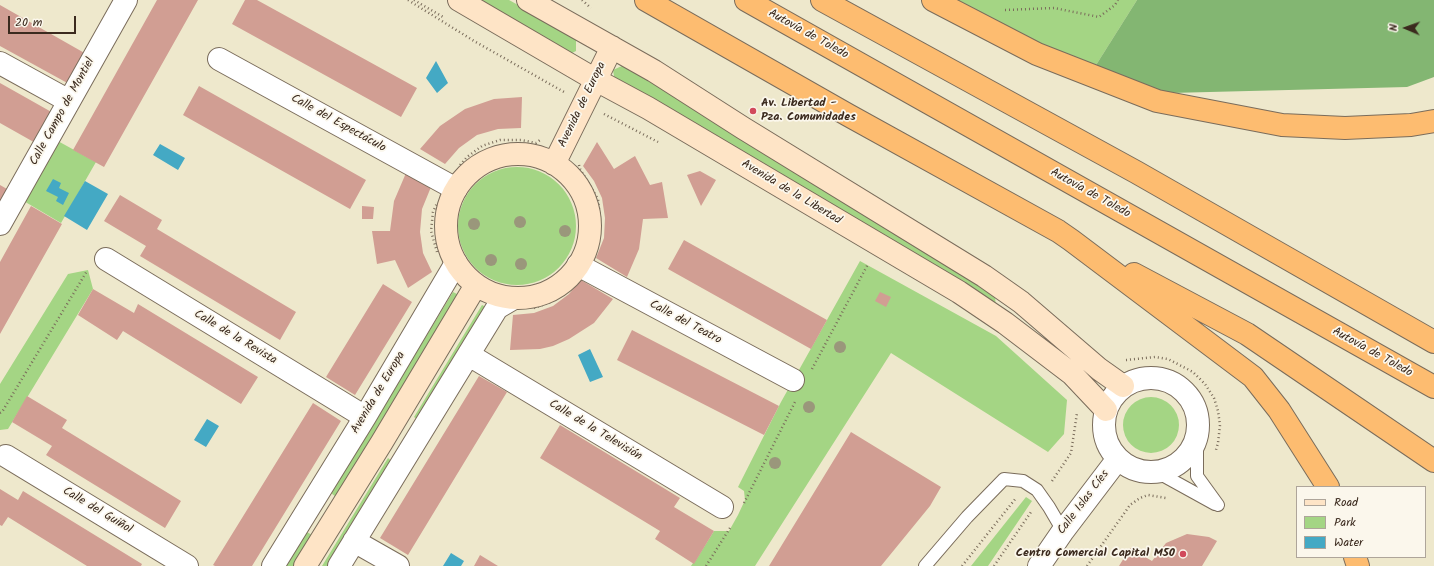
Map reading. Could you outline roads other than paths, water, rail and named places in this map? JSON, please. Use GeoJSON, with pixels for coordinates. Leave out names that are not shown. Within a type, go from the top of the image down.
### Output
{"type":"FeatureCollection","features":[{"type":"Feature","properties":{"kind":"highway"},"geometry":{"type":"LineString","coordinates":[[646,0],[841,111],[1058,231],[1071,240],[1253,377],[1279,410],[1327,486]]}},
{"type":"Feature","properties":{"kind":"highway","name":"Autovía de Toledo"},"geometry":{"type":"LineString","coordinates":[[746,0],[1434,387]]}},
{"type":"Feature","properties":{"kind":"highway"},"geometry":{"type":"LineString","coordinates":[[822,0],[1136,172],[1434,342]]}},
{"type":"Feature","properties":{"kind":"highway"},"geometry":{"type":"LineString","coordinates":[[933,0],[1037,54],[1157,101],[1282,124],[1345,128],[1411,125],[1434,121]]}},
{"type":"Feature","properties":{"kind":"highway"},"geometry":{"type":"LineString","coordinates":[[1411,125],[1434,117]]}},
{"type":"Feature","properties":{"kind":"highway"},"geometry":{"type":"LineString","coordinates":[[1071,240],[1247,334],[1434,461]]}},
{"type":"Feature","properties":{"kind":"street","name":"Calle Campo de Montiel"},"geometry":{"type":"LineString","coordinates":[[0,224],[126,0]]}},
{"type":"Feature","properties":{"kind":"street","name":"Avenida de la Libertad"},"geometry":{"type":"LineString","coordinates":[[459,0],[596,80],[648,108],[959,292],[1005,323],[1072,374],[1106,410]]}},
{"type":"Feature","properties":{"kind":"street"},"geometry":{"type":"LineString","coordinates":[[528,0],[654,71],[743,128],[984,276],[1021,302],[1099,369],[1123,386]]}},
{"type":"Feature","properties":{"kind":"street","name":"Avenida de Europa"},"geometry":{"type":"LineString","coordinates":[[554,164],[612,47]]}},
{"type":"Feature","properties":{"kind":"street","name":"Calle del Espectáculo"},"geometry":{"type":"LineString","coordinates":[[219,59],[456,189]]}},
{"type":"Feature","properties":{"kind":"street"},"geometry":{"type":"LineString","coordinates":[[0,63],[69,101]]}},
{"type":"Feature","properties":{"kind":"street"},"geometry":{"type":"LineString","coordinates":[[518,153],[531,154],[544,158],[554,164],[560,166],[572,178],[583,195],[587,207],[590,233],[584,256],[566,279],[551,290],[532,297],[514,298],[498,296],[476,286],[459,268],[453,258],[446,239],[445,227],[447,209],[456,189],[467,174],[480,164],[494,157],[518,153]]}},
{"type":"Feature","properties":{"kind":"street","name":"Calle de la Revista"},"geometry":{"type":"LineString","coordinates":[[106,259],[365,416]]}},
{"type":"Feature","properties":{"kind":"street","name":"Avenida de Europa"},"geometry":{"type":"LineString","coordinates":[[273,566],[365,416],[456,263]]}},
{"type":"Feature","properties":{"kind":"street","name":"Calle del Teatro"},"geometry":{"type":"LineString","coordinates":[[578,265],[800,383]]}},
{"type":"Feature","properties":{"kind":"street"},"geometry":{"type":"LineString","coordinates":[[305,566],[476,286]]}},
{"type":"Feature","properties":{"kind":"street"},"geometry":{"type":"LineString","coordinates":[[339,566],[497,308],[514,298]]}},
{"type":"Feature","properties":{"kind":"street","name":"Calle de la Televisión"},"geometry":{"type":"LineString","coordinates":[[469,355],[732,512]]}},
{"type":"Feature","properties":{"kind":"street"},"geometry":{"type":"LineString","coordinates":[[1146,378],[1163,379],[1177,385],[1187,393],[1197,410],[1206,445],[1174,467],[1157,472],[1142,472],[1117,460],[1105,435],[1104,417],[1111,400],[1123,386],[1133,381],[1146,378]]}},
{"type":"Feature","properties":{"kind":"street"},"geometry":{"type":"LineString","coordinates":[[382,442],[421,434]]}},
{"type":"Feature","properties":{"kind":"street","name":"Calle del Guiñol"},"geometry":{"type":"LineString","coordinates":[[6,456],[188,566]]}},
{"type":"Feature","properties":{"kind":"street","name":"Calle Islas Cíes"},"geometry":{"type":"LineString","coordinates":[[1039,566],[1063,531],[1117,460]]}},
{"type":"Feature","properties":{"kind":"street"},"geometry":{"type":"LineString","coordinates":[[300,522],[342,507]]}},
{"type":"Feature","properties":{"kind":"street"},"geometry":{"type":"LineString","coordinates":[[354,541],[398,566]]}},
{"type":"Feature","properties":{"kind":"lane"},"geometry":{"type":"LineString","coordinates":[[1157,472],[1218,505],[1196,476],[1206,445]]}},
{"type":"Feature","properties":{"kind":"lane"},"geometry":{"type":"LineString","coordinates":[[925,566],[967,516],[1004,479],[1023,481],[1037,490],[1063,531]]}},
{"type":"Feature","properties":{"kind":"water"},"geometry":{"type":"Polygon","coordinates":[[[436,61],[448,83],[437,93],[426,78],[436,61]]]}},
{"type":"Feature","properties":{"kind":"water"},"geometry":{"type":"Polygon","coordinates":[[[160,144],[185,158],[178,170],[153,155],[160,144]]]}},
{"type":"Feature","properties":{"kind":"water"},"geometry":{"type":"Polygon","coordinates":[[[53,179],[61,183],[59,188],[69,193],[63,205],[56,201],[58,197],[46,191],[53,179]]]}},
{"type":"Feature","properties":{"kind":"water"},"geometry":{"type":"Polygon","coordinates":[[[85,181],[108,194],[87,230],[64,216],[85,181]]]}},
{"type":"Feature","properties":{"kind":"water"},"geometry":{"type":"Polygon","coordinates":[[[590,349],[603,377],[590,382],[578,355],[590,349]]]}},
{"type":"Feature","properties":{"kind":"water"},"geometry":{"type":"Polygon","coordinates":[[[207,419],[219,426],[206,447],[194,440],[207,419]]]}},
{"type":"Feature","properties":{"kind":"water"},"geometry":{"type":"Polygon","coordinates":[[[451,553],[464,561],[461,566],[443,566],[451,553]]]}},
{"type":"Feature","properties":{"kind":"place","name":"Av. Libertad - Pza. Comunidades"},"geometry":{"type":"Point","coordinates":[753,111]}},
{"type":"Feature","properties":{"kind":"place","name":"Centro Comercial Capital M50"},"geometry":{"type":"Point","coordinates":[1183,554]}}]}
